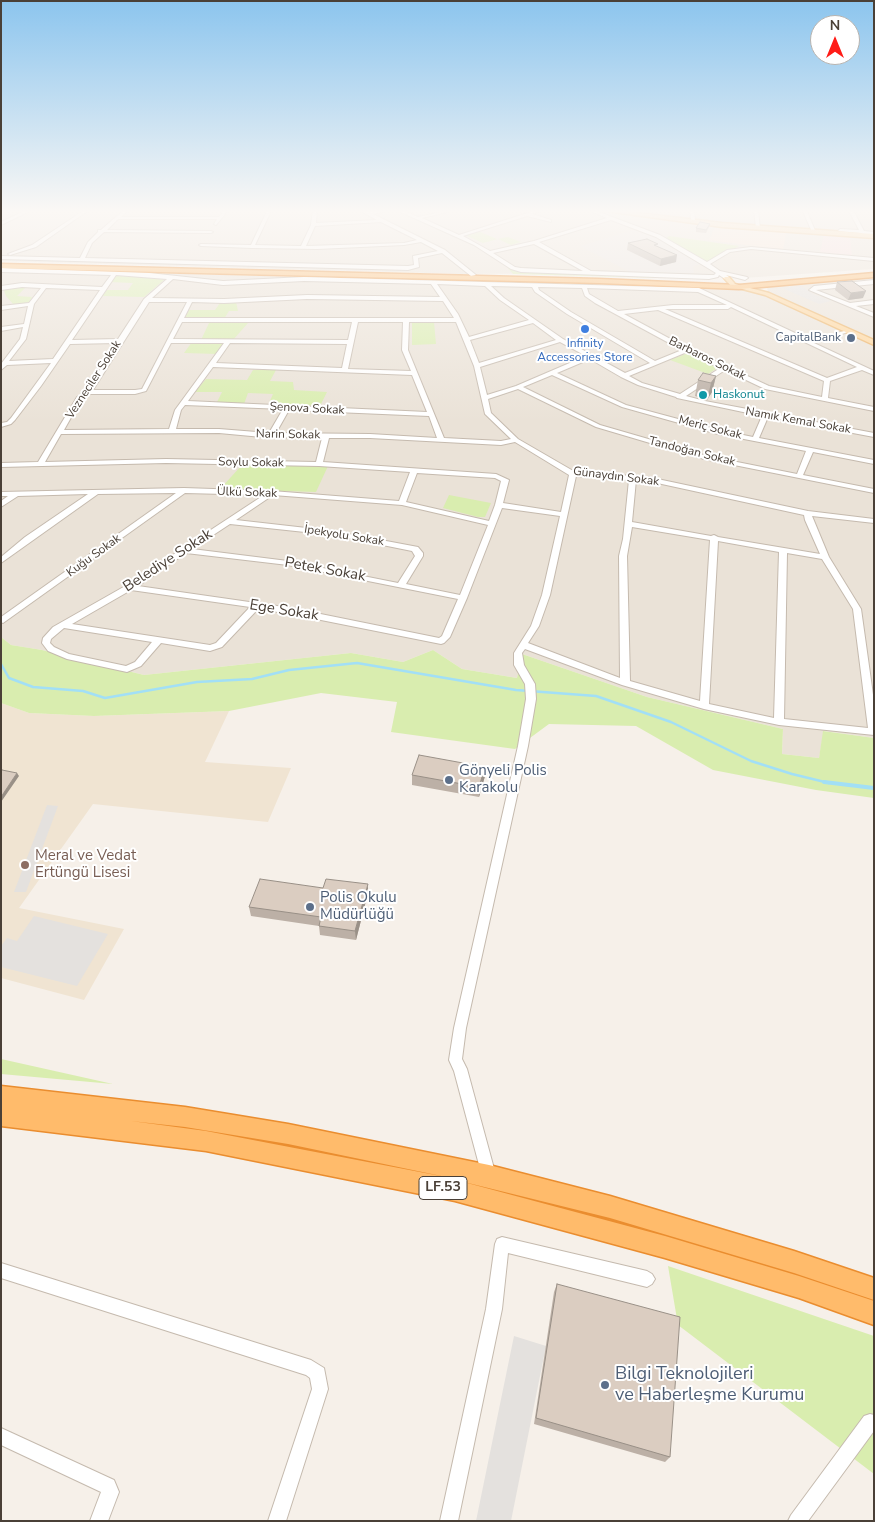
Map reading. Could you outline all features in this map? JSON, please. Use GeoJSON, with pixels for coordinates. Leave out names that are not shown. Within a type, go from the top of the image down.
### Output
{"type":"FeatureCollection","features":[{"type":"Feature","properties":{"kind":"highway"},"geometry":{"type":"LineString","coordinates":[[434,280],[675,283],[739,287],[826,280]]}},
{"type":"Feature","properties":{"kind":"highway","name":"LF.53"},"geometry":{"type":"LineString","coordinates":[[1,1096],[185,1117],[279,1132],[489,1176],[610,1207],[692,1231],[874,1289]]}},
{"type":"Feature","properties":{"kind":"highway","name":"LF.53"},"geometry":{"type":"LineString","coordinates":[[1,1116],[206,1141],[455,1190],[665,1247],[798,1287],[874,1313]]}},
{"type":"Feature","properties":{"kind":"main road"},"geometry":{"type":"LineString","coordinates":[[728,280],[729,283],[739,287],[767,294],[874,343]]}},
{"type":"Feature","properties":{"kind":"main road"},"geometry":{"type":"LineString","coordinates":[[748,280],[767,294]]}},
{"type":"Feature","properties":{"kind":"street"},"geometry":{"type":"LineString","coordinates":[[16,285],[21,280]]}},
{"type":"Feature","properties":{"kind":"street"},"geometry":{"type":"LineString","coordinates":[[1,425],[13,419],[69,342],[110,280]]}},
{"type":"Feature","properties":{"kind":"street","name":"Vezneciler Sokak"},"geometry":{"type":"LineString","coordinates":[[40,464],[80,398],[89,392],[146,300],[169,280]]}},
{"type":"Feature","properties":{"kind":"street"},"geometry":{"type":"LineString","coordinates":[[197,280],[223,282],[274,280]]}},
{"type":"Feature","properties":{"kind":"street"},"geometry":{"type":"LineString","coordinates":[[345,280],[459,281],[486,284],[702,291],[732,307],[874,373]]}},
{"type":"Feature","properties":{"kind":"street"},"geometry":{"type":"LineString","coordinates":[[853,280],[812,290],[874,315]]}},
{"type":"Feature","properties":{"kind":"street","name":"Günaydın Sokak"},"geometry":{"type":"LineString","coordinates":[[432,282],[458,320],[467,339],[477,366],[488,414],[516,440],[573,474],[633,477],[808,513],[874,521]]}},
{"type":"Feature","properties":{"kind":"street","name":"Namık Kemal Sokak"},"geometry":{"type":"LineString","coordinates":[[486,284],[502,299],[561,340],[623,376],[679,397],[874,435]]}},
{"type":"Feature","properties":{"kind":"street"},"geometry":{"type":"LineString","coordinates":[[1,288],[16,285],[104,289]]}},
{"type":"Feature","properties":{"kind":"street"},"geometry":{"type":"LineString","coordinates":[[534,285],[537,291],[569,313],[654,363]]}},
{"type":"Feature","properties":{"kind":"street"},"geometry":{"type":"LineString","coordinates":[[4,366],[24,339],[30,304],[44,286]]}},
{"type":"Feature","properties":{"kind":"street","name":"Barbaros Sokak"},"geometry":{"type":"LineString","coordinates":[[584,286],[588,297],[617,313],[687,350],[771,389],[874,409]]}},
{"type":"Feature","properties":{"kind":"street"},"geometry":{"type":"LineString","coordinates":[[146,300],[190,301],[307,297],[444,299]]}},
{"type":"Feature","properties":{"kind":"street"},"geometry":{"type":"LineString","coordinates":[[89,392],[139,392],[145,388],[190,301]]}},
{"type":"Feature","properties":{"kind":"street"},"geometry":{"type":"LineString","coordinates":[[848,305],[874,302]]}},
{"type":"Feature","properties":{"kind":"street"},"geometry":{"type":"LineString","coordinates":[[1,308],[30,304]]}},
{"type":"Feature","properties":{"kind":"street"},"geometry":{"type":"LineString","coordinates":[[617,313],[657,308],[732,307]]}},
{"type":"Feature","properties":{"kind":"street"},"geometry":{"type":"LineString","coordinates":[[657,308],[827,380],[863,368]]}},
{"type":"Feature","properties":{"kind":"street"},"geometry":{"type":"LineString","coordinates":[[181,320],[458,320]]}},
{"type":"Feature","properties":{"kind":"street"},"geometry":{"type":"LineString","coordinates":[[344,371],[355,320]]}},
{"type":"Feature","properties":{"kind":"street"},"geometry":{"type":"LineString","coordinates":[[406,321],[405,350],[441,438]]}},
{"type":"Feature","properties":{"kind":"street"},"geometry":{"type":"LineString","coordinates":[[467,339],[533,321]]}},
{"type":"Feature","properties":{"kind":"street"},"geometry":{"type":"LineString","coordinates":[[1,329],[26,325]]}},
{"type":"Feature","properties":{"kind":"street"},"geometry":{"type":"LineString","coordinates":[[810,342],[846,331]]}},
{"type":"Feature","properties":{"kind":"street"},"geometry":{"type":"LineString","coordinates":[[477,366],[561,340]]}},
{"type":"Feature","properties":{"kind":"street"},"geometry":{"type":"LineString","coordinates":[[69,342],[119,341]]}},
{"type":"Feature","properties":{"kind":"street"},"geometry":{"type":"LineString","coordinates":[[170,341],[351,342]]}},
{"type":"Feature","properties":{"kind":"street"},"geometry":{"type":"LineString","coordinates":[[172,430],[176,413],[229,341]]}},
{"type":"Feature","properties":{"kind":"street"},"geometry":{"type":"LineString","coordinates":[[623,376],[687,350]]}},
{"type":"Feature","properties":{"kind":"street"},"geometry":{"type":"LineString","coordinates":[[484,398],[553,373],[589,357]]}},
{"type":"Feature","properties":{"kind":"street"},"geometry":{"type":"LineString","coordinates":[[4,366],[55,361]]}},
{"type":"Feature","properties":{"kind":"street"},"geometry":{"type":"LineString","coordinates":[[212,365],[413,373]]}},
{"type":"Feature","properties":{"kind":"street"},"geometry":{"type":"LineString","coordinates":[[679,397],[724,368]]}},
{"type":"Feature","properties":{"kind":"street","name":"Meriç Sokak"},"geometry":{"type":"LineString","coordinates":[[553,373],[619,405],[714,431],[874,462]]}},
{"type":"Feature","properties":{"kind":"street"},"geometry":{"type":"LineString","coordinates":[[825,400],[827,380]]}},
{"type":"Feature","properties":{"kind":"street","name":"Tandoğan Sokak"},"geometry":{"type":"LineString","coordinates":[[518,386],[594,425],[696,455],[874,492]]}},
{"type":"Feature","properties":{"kind":"street","name":"Şenova Sokak"},"geometry":{"type":"LineString","coordinates":[[183,403],[430,414]]}},
{"type":"Feature","properties":{"kind":"street"},"geometry":{"type":"LineString","coordinates":[[271,435],[287,408]]}},
{"type":"Feature","properties":{"kind":"street"},"geometry":{"type":"LineString","coordinates":[[755,439],[766,415]]}},
{"type":"Feature","properties":{"kind":"street","name":"Narin Sokak"},"geometry":{"type":"LineString","coordinates":[[60,432],[172,430],[225,431],[271,435],[441,438],[501,443],[516,440]]}},
{"type":"Feature","properties":{"kind":"street"},"geometry":{"type":"LineString","coordinates":[[320,464],[326,435]]}},
{"type":"Feature","properties":{"kind":"street"},"geometry":{"type":"LineString","coordinates":[[799,476],[810,450]]}},
{"type":"Feature","properties":{"kind":"street","name":"Soylu Sokak"},"geometry":{"type":"LineString","coordinates":[[1,464],[166,461],[320,464],[501,477],[505,482],[499,505]]}},
{"type":"Feature","properties":{"kind":"street"},"geometry":{"type":"LineString","coordinates":[[402,503],[414,470]]}},
{"type":"Feature","properties":{"kind":"street"},"geometry":{"type":"LineString","coordinates":[[489,1176],[456,1060],[460,1028],[521,755],[531,699],[530,684],[518,660],[518,653],[535,626],[546,595],[573,474]]}},
{"type":"Feature","properties":{"kind":"street"},"geometry":{"type":"LineString","coordinates":[[625,683],[623,556],[633,477]]}},
{"type":"Feature","properties":{"kind":"street","name":"Ülkü Sokak"},"geometry":{"type":"LineString","coordinates":[[1,494],[184,490],[272,493],[402,503],[490,523]]}},
{"type":"Feature","properties":{"kind":"street","name":"Kuğu Sokak"},"geometry":{"type":"LineString","coordinates":[[3,620],[184,490]]}},
{"type":"Feature","properties":{"kind":"street"},"geometry":{"type":"LineString","coordinates":[[1,561],[28,539],[97,491]]}},
{"type":"Feature","properties":{"kind":"street","name":"Belediye Sokak"},"geometry":{"type":"LineString","coordinates":[[158,641],[136,666],[129,668],[120,668],[67,656],[49,648],[46,643],[47,638],[62,625],[130,587],[272,493]]}},
{"type":"Feature","properties":{"kind":"street"},"geometry":{"type":"LineString","coordinates":[[1,505],[16,494]]}},
{"type":"Feature","properties":{"kind":"street"},"geometry":{"type":"LineString","coordinates":[[463,598],[490,523],[499,505],[565,515]]}},
{"type":"Feature","properties":{"kind":"street"},"geometry":{"type":"LineString","coordinates":[[524,645],[625,683],[704,706],[779,722],[874,732],[857,609],[825,557],[809,520],[808,513]]}},
{"type":"Feature","properties":{"kind":"street","name":"İpekyolu Sokak"},"geometry":{"type":"LineString","coordinates":[[230,522],[333,533],[415,549],[419,556],[401,585]]}},
{"type":"Feature","properties":{"kind":"street"},"geometry":{"type":"LineString","coordinates":[[628,524],[825,557]]}},
{"type":"Feature","properties":{"kind":"street"},"geometry":{"type":"LineString","coordinates":[[704,706],[714,538]]}},
{"type":"Feature","properties":{"kind":"street"},"geometry":{"type":"LineString","coordinates":[[779,722],[783,549]]}},
{"type":"Feature","properties":{"kind":"street","name":"Petek Sokak"},"geometry":{"type":"LineString","coordinates":[[186,551],[288,563],[463,598]]}},
{"type":"Feature","properties":{"kind":"street","name":"Ege Sokak"},"geometry":{"type":"LineString","coordinates":[[130,587],[325,618],[437,642],[445,639],[463,598]]}},
{"type":"Feature","properties":{"kind":"street"},"geometry":{"type":"LineString","coordinates":[[62,625],[207,648],[215,647],[256,606]]}},
{"type":"Feature","properties":{"kind":"street"},"geometry":{"type":"LineString","coordinates":[[449,1521],[494,1309],[502,1244],[647,1280]]}},
{"type":"Feature","properties":{"kind":"street"},"geometry":{"type":"LineString","coordinates":[[1,1270],[311,1368],[318,1374],[320,1389],[277,1521]]}},
{"type":"Feature","properties":{"kind":"street"},"geometry":{"type":"LineString","coordinates":[[796,1521],[870,1422]]}},
{"type":"Feature","properties":{"kind":"street"},"geometry":{"type":"LineString","coordinates":[[1,1436],[108,1486],[110,1492],[99,1521]]}},
{"type":"Feature","properties":{"kind":"shaded area"},"geometry":{"type":"Polygon","coordinates":[[[1,280],[414,280],[713,288],[768,292],[766,284],[809,280],[874,280],[874,738],[824,731],[819,758],[782,754],[783,729],[647,697],[522,654],[517,678],[462,669],[433,650],[403,662],[351,653],[144,675],[42,650],[11,645],[1,637],[1,503],[5,499],[1,499],[1,280]]]}},
{"type":"Feature","properties":{"kind":"shaded area"},"geometry":{"type":"Polygon","coordinates":[[[801,286],[813,294],[831,301],[819,304],[782,288],[801,286]]]}},
{"type":"Feature","properties":{"kind":"shaded area","name":"Meral ve Vedat Ertüngü Lisesi"},"geometry":{"type":"Polygon","coordinates":[[[1,703],[29,713],[94,716],[229,711],[205,762],[291,768],[268,822],[93,804],[19,908],[124,929],[84,1000],[1,978],[1,703]]]}},
{"type":"Feature","properties":{"kind":"shaded area"},"geometry":{"type":"Polygon","coordinates":[[[47,805],[58,806],[26,892],[14,892],[47,805]]]}},
{"type":"Feature","properties":{"kind":"shaded area"},"geometry":{"type":"Polygon","coordinates":[[[34,916],[108,934],[77,986],[1,967],[1,946],[7,938],[17,941],[34,916]]]}},
{"type":"Feature","properties":{"kind":"shaded area"},"geometry":{"type":"Polygon","coordinates":[[[514,1336],[546,1346],[511,1521],[476,1521],[514,1336]]]}},
{"type":"Feature","properties":{"kind":"green space"},"geometry":{"type":"Polygon","coordinates":[[[112,280],[164,280],[144,297],[102,296],[107,290],[128,290],[133,283],[109,282],[112,280]]]}},
{"type":"Feature","properties":{"kind":"green space"},"geometry":{"type":"Polygon","coordinates":[[[26,287],[17,296],[32,297],[29,302],[14,305],[6,296],[3,288],[26,287]]]}},
{"type":"Feature","properties":{"kind":"green space"},"geometry":{"type":"Polygon","coordinates":[[[236,302],[238,311],[229,311],[224,319],[185,318],[189,310],[215,310],[220,303],[236,302]]]}},
{"type":"Feature","properties":{"kind":"green space"},"geometry":{"type":"Polygon","coordinates":[[[412,322],[434,322],[436,344],[412,345],[412,322]]]}},
{"type":"Feature","properties":{"kind":"green space"},"geometry":{"type":"Polygon","coordinates":[[[209,323],[248,323],[233,340],[201,340],[209,323]]]}},
{"type":"Feature","properties":{"kind":"green space"},"geometry":{"type":"Polygon","coordinates":[[[192,342],[224,343],[218,354],[184,353],[192,342]]]}},
{"type":"Feature","properties":{"kind":"green space"},"geometry":{"type":"Polygon","coordinates":[[[688,353],[719,367],[708,374],[670,360],[688,353]]]}},
{"type":"Feature","properties":{"kind":"green space"},"geometry":{"type":"Polygon","coordinates":[[[253,370],[276,370],[270,381],[293,382],[294,390],[327,392],[320,406],[269,403],[273,394],[248,393],[244,404],[217,402],[222,392],[195,392],[206,379],[247,380],[253,370]]]}},
{"type":"Feature","properties":{"kind":"green space"},"geometry":{"type":"Polygon","coordinates":[[[242,465],[328,466],[316,492],[220,489],[242,465]]]}},
{"type":"Feature","properties":{"kind":"green space"},"geometry":{"type":"Polygon","coordinates":[[[449,495],[491,503],[485,517],[478,517],[443,508],[449,495]]]}},
{"type":"Feature","properties":{"kind":"green space"},"geometry":{"type":"Polygon","coordinates":[[[1,637],[11,645],[42,650],[144,675],[351,653],[403,662],[433,650],[462,669],[517,678],[522,654],[647,697],[783,729],[782,754],[819,758],[823,731],[874,738],[874,798],[816,790],[713,770],[636,726],[549,724],[515,749],[391,732],[397,702],[321,693],[229,711],[94,716],[29,713],[1,703],[1,637]]]}},
{"type":"Feature","properties":{"kind":"green space"},"geometry":{"type":"Polygon","coordinates":[[[1,1059],[113,1084],[1,1074],[1,1059]]]}},
{"type":"Feature","properties":{"kind":"green space"},"geometry":{"type":"Polygon","coordinates":[[[668,1266],[874,1336],[874,1474],[678,1325],[668,1266]]]}},
{"type":"Feature","properties":{"kind":"building"},"geometry":{"type":"Polygon","coordinates":[[[852,281],[866,291],[851,293],[837,282],[852,281]]]}},
{"type":"Feature","properties":{"kind":"building"},"geometry":{"type":"Polygon","coordinates":[[[703,373],[716,376],[711,383],[698,380],[703,373]]]}},
{"type":"Feature","properties":{"kind":"building"},"geometry":{"type":"Polygon","coordinates":[[[419,755],[485,767],[479,787],[412,775],[419,755]]]}},
{"type":"Feature","properties":{"kind":"building"},"geometry":{"type":"Polygon","coordinates":[[[1,771],[17,773],[1,797],[1,771]]]}},
{"type":"Feature","properties":{"kind":"building","name":"Polis Okulu Müdürlüğü"},"geometry":{"type":"Polygon","coordinates":[[[260,879],[323,888],[326,879],[368,884],[355,931],[319,926],[321,917],[249,907],[260,879]]]}},
{"type":"Feature","properties":{"kind":"building","name":"Bilgi Teknolojileri ve Haberleşme Kurumu"},"geometry":{"type":"Polygon","coordinates":[[[557,1284],[680,1317],[670,1457],[536,1418],[557,1284]]]}},
{"type":"Feature","properties":{"kind":"waterway"},"geometry":{"type":"LineString","coordinates":[[1,664],[9,678],[33,687],[83,691],[105,698],[197,682],[252,679],[289,670],[357,663],[516,690],[596,696],[671,722],[751,761],[826,782]]}},
{"type":"Feature","properties":{"kind":"waterway"},"geometry":{"type":"LineString","coordinates":[[826,782],[874,788]]}},
{"type":"Feature","properties":{"kind":"place","name":"Infinity Accessories Store"},"geometry":{"type":"Point","coordinates":[585,329]}},
{"type":"Feature","properties":{"kind":"place","name":"CapitalBank"},"geometry":{"type":"Point","coordinates":[851,338]}},
{"type":"Feature","properties":{"kind":"place","name":"Haskonut"},"geometry":{"type":"Point","coordinates":[703,395]}},
{"type":"Feature","properties":{"kind":"place","name":"Gönyeli Polis Karakolu"},"geometry":{"type":"Point","coordinates":[449,780]}},
{"type":"Feature","properties":{"kind":"place","name":"Meral ve Vedat Ertüngü Lisesi"},"geometry":{"type":"Point","coordinates":[25,865]}},
{"type":"Feature","properties":{"kind":"place","name":"Polis Okulu Müdürlüğü"},"geometry":{"type":"Point","coordinates":[310,907]}},
{"type":"Feature","properties":{"kind":"place","name":"Bilgi Teknolojileri ve Haberleşme Kurumu"},"geometry":{"type":"Point","coordinates":[605,1385]}}]}
